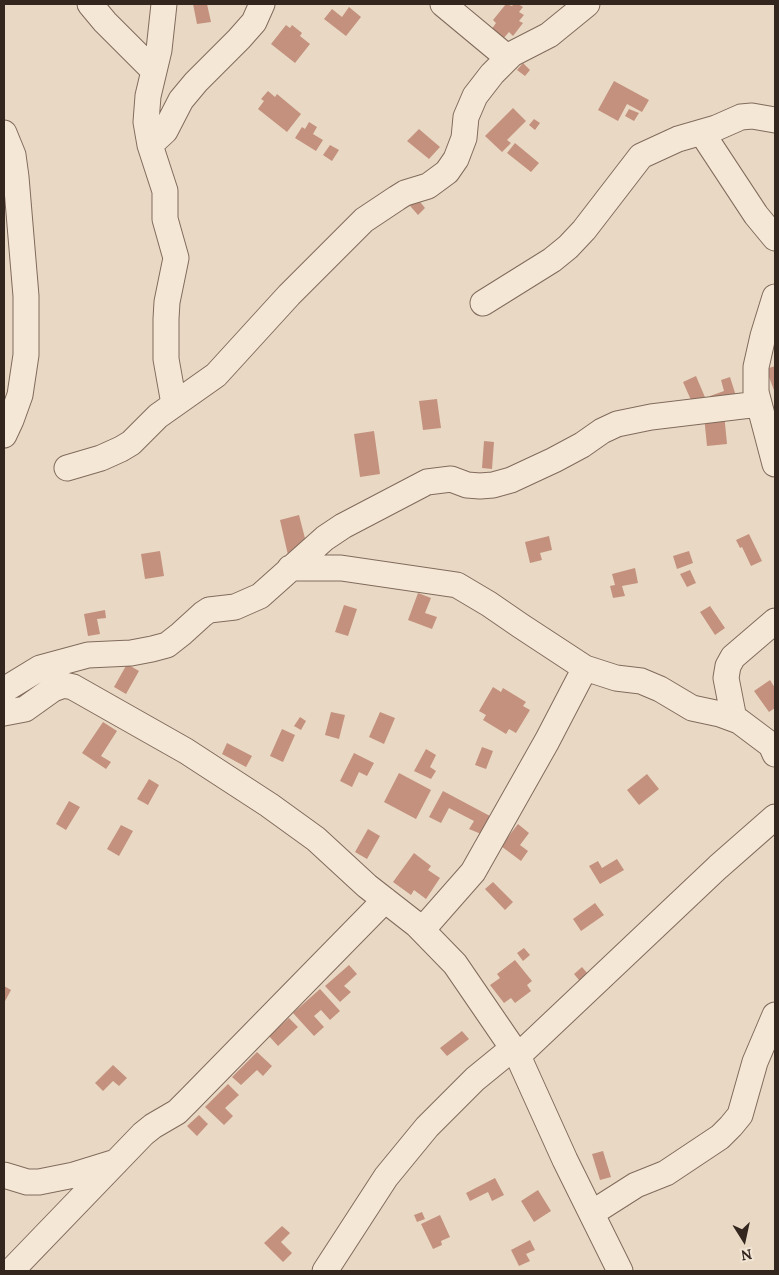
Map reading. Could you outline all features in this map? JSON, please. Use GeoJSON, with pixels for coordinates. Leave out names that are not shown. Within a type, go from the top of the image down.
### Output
{"type":"FeatureCollection","features":[{"type":"Feature","properties":{"kind":"street"},"geometry":{"type":"LineString","coordinates":[[90,4],[105,22],[154,71]]}},
{"type":"Feature","properties":{"kind":"street"},"geometry":{"type":"LineString","coordinates":[[164,4],[159,50],[146,111],[146,122],[150,145],[165,191],[167,232],[176,258],[167,302],[166,319],[166,359],[174,404]]}},
{"type":"Feature","properties":{"kind":"street"},"geometry":{"type":"LineString","coordinates":[[150,145],[165,131],[181,100],[196,82],[233,46],[254,22],[262,4]]}},
{"type":"Feature","properties":{"kind":"street"},"geometry":{"type":"LineString","coordinates":[[443,4],[508,58]]}},
{"type":"Feature","properties":{"kind":"street"},"geometry":{"type":"LineString","coordinates":[[67,468],[101,458],[121,450],[132,443],[158,416],[216,375],[283,301],[364,220],[405,193],[428,186],[447,172],[456,160],[464,138],[466,117],[475,96],[492,74],[512,54],[549,35],[587,4]]}},
{"type":"Feature","properties":{"kind":"street"},"geometry":{"type":"LineString","coordinates":[[483,303],[552,260],[568,247],[584,230],[642,156],[678,139],[702,133],[742,117],[752,116],[775,120]]}},
{"type":"Feature","properties":{"kind":"street"},"geometry":{"type":"LineString","coordinates":[[4,133],[13,156],[16,177],[26,296],[26,355],[20,395],[4,435]]}},
{"type":"Feature","properties":{"kind":"street"},"geometry":{"type":"LineString","coordinates":[[702,133],[756,215],[775,238]]}},
{"type":"Feature","properties":{"kind":"street"},"geometry":{"type":"LineString","coordinates":[[775,297],[756,367],[756,392],[775,464]]}},
{"type":"Feature","properties":{"kind":"street"},"geometry":{"type":"LineString","coordinates":[[4,690],[40,668],[88,655],[131,653],[167,645],[209,610],[235,607],[260,596],[325,538],[427,482],[451,479],[467,485],[493,485],[511,480],[547,464],[582,446],[602,431],[618,424],[651,417],[759,404]]}},
{"type":"Feature","properties":{"kind":"street"},"geometry":{"type":"LineString","coordinates":[[290,568],[341,568],[457,585],[585,668],[616,678],[641,681],[660,689],[692,708],[734,719],[771,745],[775,754]]}},
{"type":"Feature","properties":{"kind":"street"},"geometry":{"type":"LineString","coordinates":[[734,719],[726,678],[728,666],[734,657],[775,620]]}},
{"type":"Feature","properties":{"kind":"street"},"geometry":{"type":"LineString","coordinates":[[422,930],[473,872],[548,741],[585,668]]}},
{"type":"Feature","properties":{"kind":"street"},"geometry":{"type":"LineString","coordinates":[[4,712],[25,709],[53,689],[64,685],[73,687],[186,751],[269,805],[316,839],[422,930],[456,964],[516,1052],[565,1160],[620,1271]]}},
{"type":"Feature","properties":{"kind":"street"},"geometry":{"type":"LineString","coordinates":[[325,1271],[386,1177],[427,1127],[475,1079],[516,1052],[775,817]]}},
{"type":"Feature","properties":{"kind":"street"},"geometry":{"type":"LineString","coordinates":[[11,1271],[152,1126],[177,1112],[385,900]]}},
{"type":"Feature","properties":{"kind":"street"},"geometry":{"type":"LineString","coordinates":[[592,1213],[636,1185],[666,1172],[720,1137],[731,1126],[740,1115],[755,1062],[775,1015]]}},
{"type":"Feature","properties":{"kind":"street"},"geometry":{"type":"LineString","coordinates":[[4,1175],[27,1182],[39,1182],[80,1174],[118,1161]]}},
{"type":"Feature","properties":{"kind":"building"},"geometry":{"type":"Polygon","coordinates":[[[193,4],[207,4],[211,22],[197,24],[193,4]]]}},
{"type":"Feature","properties":{"kind":"building"},"geometry":{"type":"Polygon","coordinates":[[[506,4],[512,6],[518,4],[523,7],[519,12],[524,15],[519,21],[523,23],[513,36],[509,32],[503,39],[491,30],[496,23],[493,20],[506,4]]]}},
{"type":"Feature","properties":{"kind":"building"},"geometry":{"type":"Polygon","coordinates":[[[349,7],[361,17],[346,36],[324,19],[332,9],[342,17],[349,7]]]}},
{"type":"Feature","properties":{"kind":"building"},"geometry":{"type":"Polygon","coordinates":[[[286,25],[290,28],[292,25],[302,33],[300,36],[310,44],[295,63],[271,44],[286,25]]]}},
{"type":"Feature","properties":{"kind":"building"},"geometry":{"type":"Polygon","coordinates":[[[523,63],[530,70],[525,76],[517,70],[523,63]]]}},
{"type":"Feature","properties":{"kind":"building"},"geometry":{"type":"Polygon","coordinates":[[[614,81],[649,100],[642,112],[627,104],[618,121],[598,110],[614,81]]]}},
{"type":"Feature","properties":{"kind":"building"},"geometry":{"type":"Polygon","coordinates":[[[268,91],[275,97],[277,94],[301,114],[287,132],[258,109],[264,101],[261,99],[268,91]]]}},
{"type":"Feature","properties":{"kind":"building"},"geometry":{"type":"Polygon","coordinates":[[[513,108],[526,121],[507,140],[511,143],[502,152],[485,136],[513,108]]]}},
{"type":"Feature","properties":{"kind":"building"},"geometry":{"type":"Polygon","coordinates":[[[629,109],[639,113],[634,121],[625,116],[629,109]]]}},
{"type":"Feature","properties":{"kind":"building"},"geometry":{"type":"Polygon","coordinates":[[[534,119],[540,123],[535,130],[529,125],[534,119]]]}},
{"type":"Feature","properties":{"kind":"building"},"geometry":{"type":"Polygon","coordinates":[[[309,122],[317,127],[313,134],[323,140],[316,151],[295,138],[302,127],[305,129],[309,122]]]}},
{"type":"Feature","properties":{"kind":"building"},"geometry":{"type":"Polygon","coordinates":[[[419,129],[440,147],[429,159],[407,141],[419,129]]]}},
{"type":"Feature","properties":{"kind":"building"},"geometry":{"type":"Polygon","coordinates":[[[515,143],[539,163],[531,172],[507,153],[515,143]]]}},
{"type":"Feature","properties":{"kind":"building"},"geometry":{"type":"Polygon","coordinates":[[[330,145],[339,150],[332,161],[323,155],[330,145]]]}},
{"type":"Feature","properties":{"kind":"building"},"geometry":{"type":"Polygon","coordinates":[[[413,193],[425,208],[418,215],[405,200],[413,193]]]}},
{"type":"Feature","properties":{"kind":"building"},"geometry":{"type":"Polygon","coordinates":[[[775,366],[775,393],[766,369],[775,366]]]}},
{"type":"Feature","properties":{"kind":"building"},"geometry":{"type":"Polygon","coordinates":[[[696,376],[707,402],[694,407],[683,382],[696,376]]]}},
{"type":"Feature","properties":{"kind":"building"},"geometry":{"type":"Polygon","coordinates":[[[730,377],[736,396],[713,404],[710,396],[724,391],[721,380],[730,377]]]}},
{"type":"Feature","properties":{"kind":"building"},"geometry":{"type":"Polygon","coordinates":[[[437,399],[441,428],[423,430],[419,401],[437,399]]]}},
{"type":"Feature","properties":{"kind":"building"},"geometry":{"type":"Polygon","coordinates":[[[724,413],[727,444],[707,446],[704,416],[724,413]]]}},
{"type":"Feature","properties":{"kind":"building"},"geometry":{"type":"Polygon","coordinates":[[[374,431],[380,474],[360,477],[354,434],[374,431]]]}},
{"type":"Feature","properties":{"kind":"building"},"geometry":{"type":"Polygon","coordinates":[[[484,441],[494,442],[492,469],[482,468],[484,441]]]}},
{"type":"Feature","properties":{"kind":"building"},"geometry":{"type":"Polygon","coordinates":[[[299,515],[308,550],[288,555],[280,520],[299,515]]]}},
{"type":"Feature","properties":{"kind":"building"},"geometry":{"type":"Polygon","coordinates":[[[749,534],[762,561],[751,566],[742,547],[740,548],[736,540],[749,534]]]}},
{"type":"Feature","properties":{"kind":"building"},"geometry":{"type":"Polygon","coordinates":[[[549,536],[552,550],[540,553],[542,560],[530,563],[525,542],[549,536]]]}},
{"type":"Feature","properties":{"kind":"building"},"geometry":{"type":"Polygon","coordinates":[[[160,551],[164,576],[145,579],[141,554],[160,551]]]}},
{"type":"Feature","properties":{"kind":"building"},"geometry":{"type":"Polygon","coordinates":[[[689,551],[693,563],[677,569],[673,556],[689,551]]]}},
{"type":"Feature","properties":{"kind":"building"},"geometry":{"type":"Polygon","coordinates":[[[635,568],[638,583],[622,586],[625,596],[613,598],[610,586],[615,585],[612,574],[635,568]]]}},
{"type":"Feature","properties":{"kind":"building"},"geometry":{"type":"Polygon","coordinates":[[[690,570],[696,583],[687,587],[680,574],[690,570]]]}},
{"type":"Feature","properties":{"kind":"building"},"geometry":{"type":"Polygon","coordinates":[[[418,593],[431,598],[425,613],[437,617],[432,629],[408,620],[418,593]]]}},
{"type":"Feature","properties":{"kind":"building"},"geometry":{"type":"Polygon","coordinates":[[[344,605],[357,609],[348,636],[335,632],[344,605]]]}},
{"type":"Feature","properties":{"kind":"building"},"geometry":{"type":"Polygon","coordinates":[[[710,606],[725,628],[715,635],[700,612],[710,606]]]}},
{"type":"Feature","properties":{"kind":"building"},"geometry":{"type":"Polygon","coordinates":[[[105,610],[106,618],[97,619],[100,634],[88,636],[84,614],[105,610]]]}},
{"type":"Feature","properties":{"kind":"building"},"geometry":{"type":"Polygon","coordinates":[[[127,664],[139,671],[126,694],[114,687],[127,664]]]}},
{"type":"Feature","properties":{"kind":"building"},"geometry":{"type":"Polygon","coordinates":[[[770,680],[775,688],[775,708],[769,712],[754,691],[770,680]]]}},
{"type":"Feature","properties":{"kind":"building"},"geometry":{"type":"Polygon","coordinates":[[[493,687],[501,692],[503,688],[526,702],[523,706],[530,710],[516,733],[509,729],[506,734],[483,720],[486,715],[479,711],[493,687]]]}},
{"type":"Feature","properties":{"kind":"building"},"geometry":{"type":"Polygon","coordinates":[[[331,712],[345,715],[339,739],[325,735],[331,712]]]}},
{"type":"Feature","properties":{"kind":"building"},"geometry":{"type":"Polygon","coordinates":[[[380,712],[395,718],[384,744],[369,737],[380,712]]]}},
{"type":"Feature","properties":{"kind":"building"},"geometry":{"type":"Polygon","coordinates":[[[300,717],[306,721],[301,730],[294,726],[300,717]]]}},
{"type":"Feature","properties":{"kind":"building"},"geometry":{"type":"Polygon","coordinates":[[[103,722],[117,731],[101,756],[111,762],[106,769],[82,753],[103,722]]]}},
{"type":"Feature","properties":{"kind":"building"},"geometry":{"type":"Polygon","coordinates":[[[282,729],[295,735],[283,762],[270,756],[282,729]]]}},
{"type":"Feature","properties":{"kind":"building"},"geometry":{"type":"Polygon","coordinates":[[[227,743],[252,756],[246,767],[222,754],[227,743]]]}},
{"type":"Feature","properties":{"kind":"building"},"geometry":{"type":"Polygon","coordinates":[[[482,747],[493,751],[486,769],[475,765],[482,747]]]}},
{"type":"Feature","properties":{"kind":"building"},"geometry":{"type":"Polygon","coordinates":[[[426,749],[436,755],[430,767],[436,771],[431,779],[414,771],[426,749]]]}},
{"type":"Feature","properties":{"kind":"building"},"geometry":{"type":"Polygon","coordinates":[[[354,753],[374,763],[367,776],[359,772],[352,787],[340,781],[354,753]]]}},
{"type":"Feature","properties":{"kind":"building"},"geometry":{"type":"Polygon","coordinates":[[[399,773],[431,790],[416,819],[384,802],[399,773]]]}},
{"type":"Feature","properties":{"kind":"building"},"geometry":{"type":"Polygon","coordinates":[[[647,774],[659,789],[639,805],[627,790],[647,774]]]}},
{"type":"Feature","properties":{"kind":"building"},"geometry":{"type":"Polygon","coordinates":[[[149,779],[159,785],[148,805],[137,799],[149,779]]]}},
{"type":"Feature","properties":{"kind":"building"},"geometry":{"type":"Polygon","coordinates":[[[443,791],[490,816],[481,834],[469,829],[474,821],[449,808],[441,823],[429,817],[443,791]]]}},
{"type":"Feature","properties":{"kind":"building"},"geometry":{"type":"Polygon","coordinates":[[[69,801],[80,807],[66,830],[56,824],[69,801]]]}},
{"type":"Feature","properties":{"kind":"building"},"geometry":{"type":"Polygon","coordinates":[[[518,824],[529,833],[520,845],[528,851],[521,861],[501,846],[518,824]]]}},
{"type":"Feature","properties":{"kind":"building"},"geometry":{"type":"Polygon","coordinates":[[[121,825],[133,831],[119,856],[107,849],[121,825]]]}},
{"type":"Feature","properties":{"kind":"building"},"geometry":{"type":"Polygon","coordinates":[[[368,829],[380,836],[367,859],[355,852],[368,829]]]}},
{"type":"Feature","properties":{"kind":"building"},"geometry":{"type":"Polygon","coordinates":[[[414,853],[431,866],[428,870],[440,878],[426,899],[414,890],[411,895],[393,882],[414,853]]]}},
{"type":"Feature","properties":{"kind":"building"},"geometry":{"type":"Polygon","coordinates":[[[617,859],[624,870],[600,884],[589,866],[598,861],[602,868],[617,859]]]}},
{"type":"Feature","properties":{"kind":"building"},"geometry":{"type":"Polygon","coordinates":[[[493,882],[513,902],[505,910],[485,889],[493,882]]]}},
{"type":"Feature","properties":{"kind":"building"},"geometry":{"type":"Polygon","coordinates":[[[595,903],[604,915],[581,931],[573,919],[595,903]]]}},
{"type":"Feature","properties":{"kind":"building"},"geometry":{"type":"Polygon","coordinates":[[[524,948],[530,955],[523,961],[517,953],[524,948]]]}},
{"type":"Feature","properties":{"kind":"building"},"geometry":{"type":"Polygon","coordinates":[[[515,960],[532,981],[527,985],[531,991],[515,1003],[511,998],[504,1003],[490,985],[500,978],[497,974],[515,960]]]}},
{"type":"Feature","properties":{"kind":"building"},"geometry":{"type":"Polygon","coordinates":[[[349,965],[357,974],[344,986],[351,992],[340,1002],[325,986],[349,965]]]}},
{"type":"Feature","properties":{"kind":"building"},"geometry":{"type":"Polygon","coordinates":[[[582,967],[593,980],[584,986],[574,974],[582,967]]]}},
{"type":"Feature","properties":{"kind":"building"},"geometry":{"type":"Polygon","coordinates":[[[4,986],[11,990],[4,1003],[4,986]]]}},
{"type":"Feature","properties":{"kind":"building"},"geometry":{"type":"Polygon","coordinates":[[[320,989],[340,1011],[330,1020],[321,1010],[314,1016],[324,1027],[314,1036],[293,1013],[320,989]]]}},
{"type":"Feature","properties":{"kind":"building"},"geometry":{"type":"Polygon","coordinates":[[[289,1018],[298,1027],[278,1046],[269,1036],[289,1018]]]}},
{"type":"Feature","properties":{"kind":"building"},"geometry":{"type":"Polygon","coordinates":[[[462,1031],[469,1039],[447,1056],[440,1048],[462,1031]]]}},
{"type":"Feature","properties":{"kind":"building"},"geometry":{"type":"Polygon","coordinates":[[[257,1052],[272,1066],[263,1076],[257,1070],[241,1085],[232,1077],[257,1052]]]}},
{"type":"Feature","properties":{"kind":"building"},"geometry":{"type":"Polygon","coordinates":[[[113,1065],[127,1078],[119,1086],[113,1081],[103,1091],[95,1083],[113,1065]]]}},
{"type":"Feature","properties":{"kind":"building"},"geometry":{"type":"Polygon","coordinates":[[[228,1084],[239,1095],[225,1108],[233,1116],[224,1125],[205,1107],[228,1084]]]}},
{"type":"Feature","properties":{"kind":"building"},"geometry":{"type":"Polygon","coordinates":[[[199,1115],[208,1124],[197,1136],[187,1126],[199,1115]]]}},
{"type":"Feature","properties":{"kind":"building"},"geometry":{"type":"Polygon","coordinates":[[[603,1151],[611,1177],[600,1180],[592,1154],[603,1151]]]}},
{"type":"Feature","properties":{"kind":"building"},"geometry":{"type":"Polygon","coordinates":[[[495,1178],[504,1195],[492,1201],[488,1192],[470,1201],[466,1193],[495,1178]]]}},
{"type":"Feature","properties":{"kind":"building"},"geometry":{"type":"Polygon","coordinates":[[[538,1190],[551,1211],[534,1222],[521,1201],[538,1190]]]}},
{"type":"Feature","properties":{"kind":"building"},"geometry":{"type":"Polygon","coordinates":[[[422,1212],[425,1219],[417,1222],[414,1215],[422,1212]]]}},
{"type":"Feature","properties":{"kind":"building"},"geometry":{"type":"Polygon","coordinates":[[[440,1215],[450,1237],[441,1241],[442,1245],[433,1249],[421,1224],[440,1215]]]}},
{"type":"Feature","properties":{"kind":"building"},"geometry":{"type":"Polygon","coordinates":[[[282,1226],[290,1233],[281,1242],[292,1253],[283,1262],[264,1243],[282,1226]]]}},
{"type":"Feature","properties":{"kind":"building"},"geometry":{"type":"Polygon","coordinates":[[[530,1240],[535,1250],[526,1254],[530,1261],[519,1266],[511,1250],[530,1240]]]}}]}
